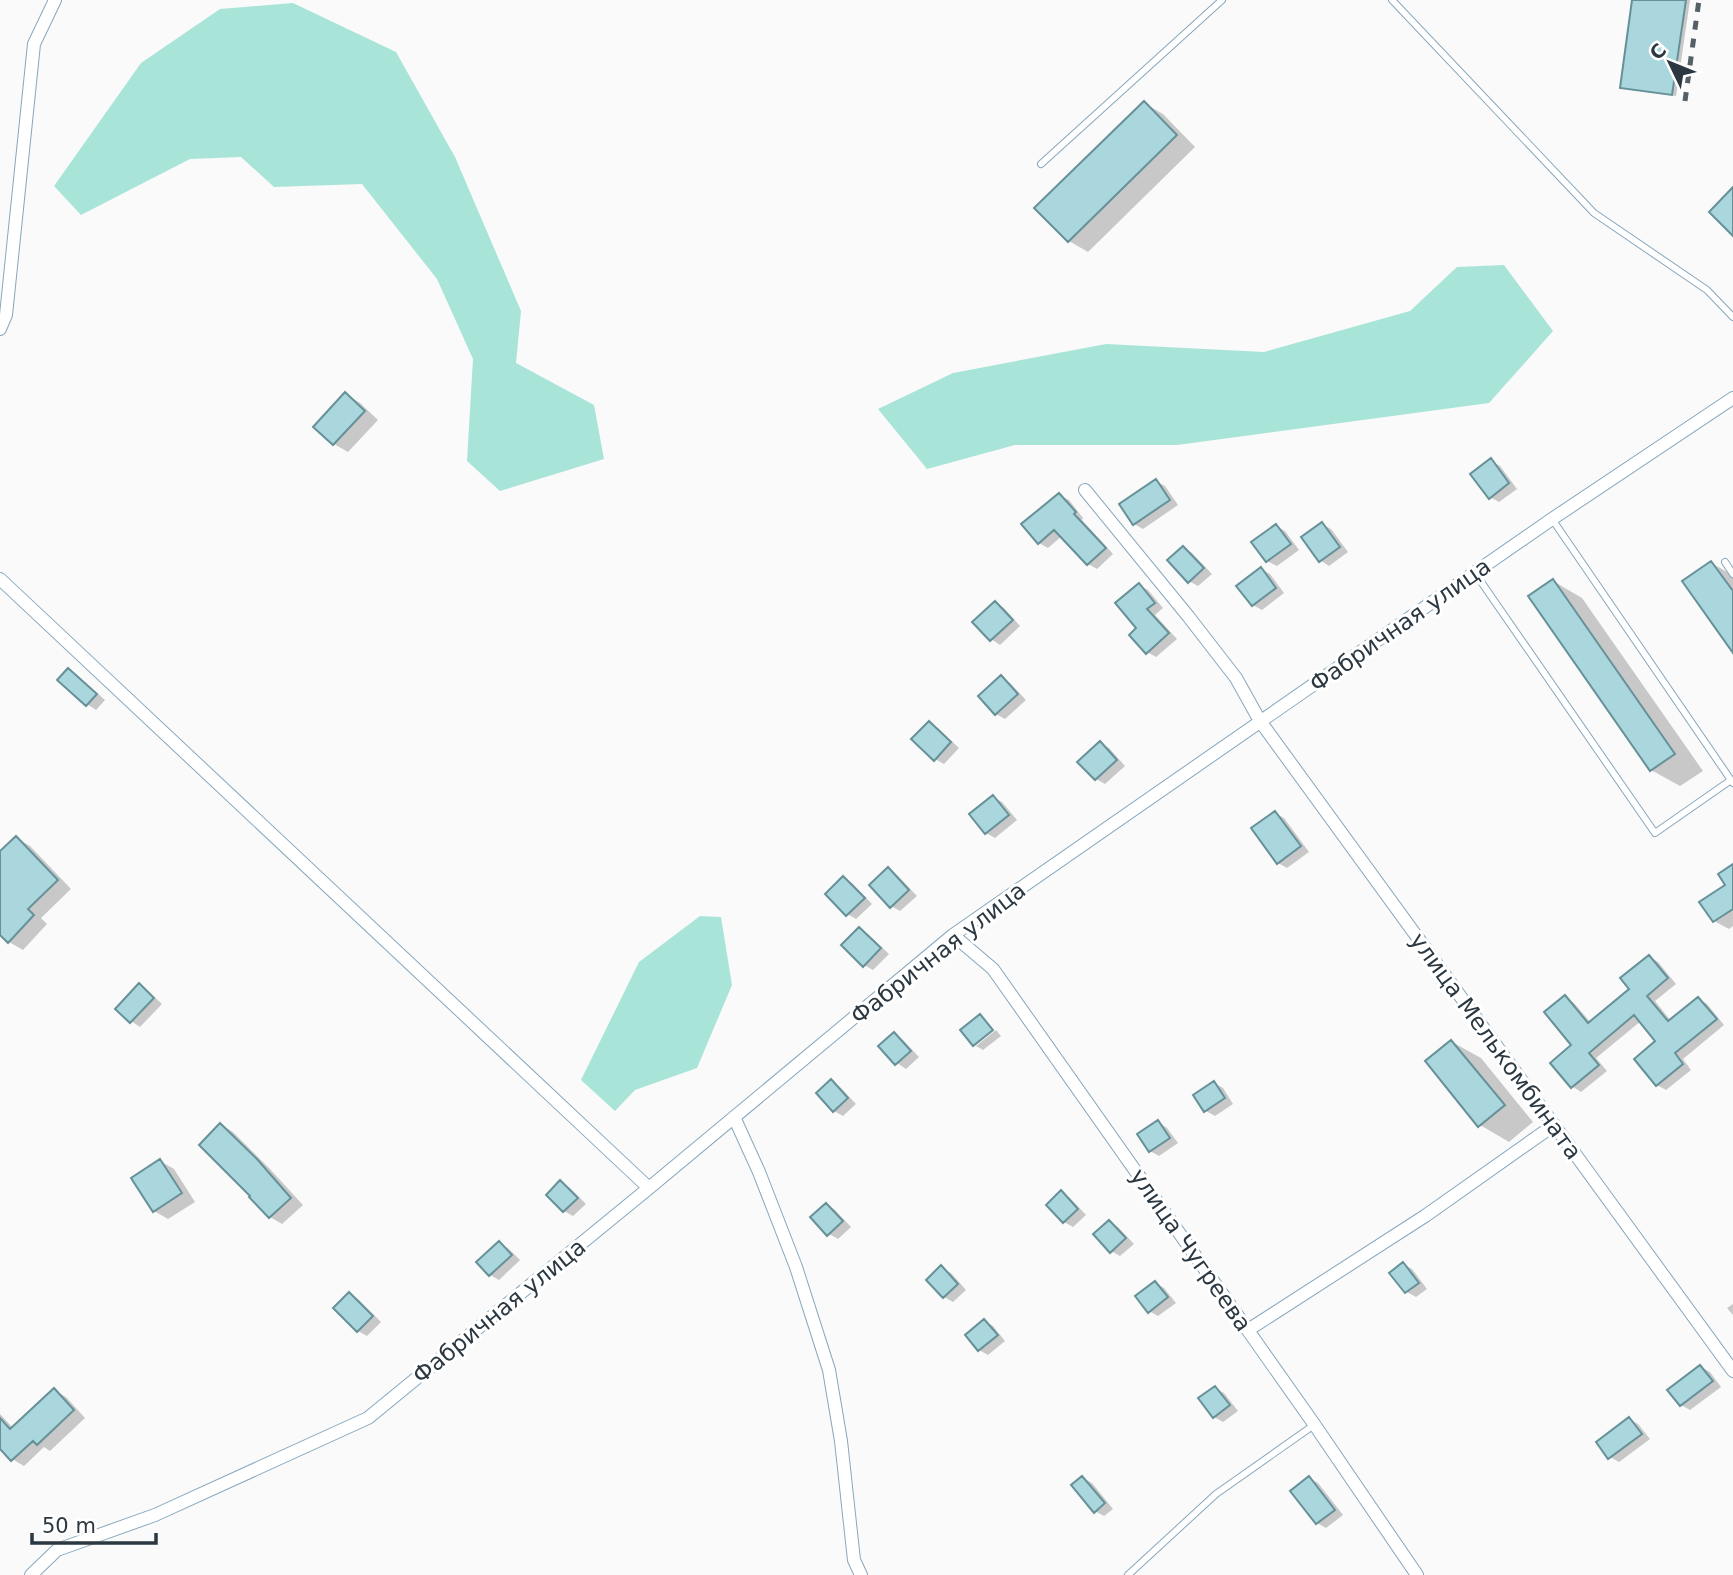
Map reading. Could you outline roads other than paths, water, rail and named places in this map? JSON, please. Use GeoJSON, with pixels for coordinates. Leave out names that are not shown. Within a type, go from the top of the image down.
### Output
{"type":"FeatureCollection","features":[{"type":"Feature","properties":{"kind":"street"},"geometry":{"type":"LineString","coordinates":[[0,329],[6,315],[34,44],[55,0]]}},
{"type":"Feature","properties":{"kind":"street","name":"Фабричная улица"},"geometry":{"type":"LineString","coordinates":[[31,1575],[57,1550],[155,1515],[368,1418],[953,936],[1552,519],[1733,398]]}},
{"type":"Feature","properties":{"kind":"street","name":"улица Мелькомбината"},"geometry":{"type":"LineString","coordinates":[[1085,490],[1236,678],[1260,721],[1733,1371]]}},
{"type":"Feature","properties":{"kind":"street"},"geometry":{"type":"LineString","coordinates":[[0,579],[649,1188]]}},
{"type":"Feature","properties":{"kind":"street","name":"улица Чугреева"},"geometry":{"type":"LineString","coordinates":[[953,936],[993,969],[1314,1424],[1417,1575]]}},
{"type":"Feature","properties":{"kind":"street"},"geometry":{"type":"LineString","coordinates":[[734,1117],[796,1267],[829,1370],[841,1441],[854,1560],[861,1575]]}},
{"type":"Feature","properties":{"kind":"street"},"geometry":{"type":"LineString","coordinates":[[1248,1330],[1425,1216],[1554,1125]]}},
{"type":"Feature","properties":{"kind":"lane"},"geometry":{"type":"LineString","coordinates":[[1041,164],[1222,0]]}},
{"type":"Feature","properties":{"kind":"lane"},"geometry":{"type":"LineString","coordinates":[[1392,0],[1594,213],[1707,290],[1733,317]]}},
{"type":"Feature","properties":{"kind":"lane"},"geometry":{"type":"LineString","coordinates":[[1475,573],[1655,833],[1732,781],[1552,519]]}},
{"type":"Feature","properties":{"kind":"lane"},"geometry":{"type":"LineString","coordinates":[[1725,562],[1733,574]]}},
{"type":"Feature","properties":{"kind":"lane"},"geometry":{"type":"LineString","coordinates":[[1128,1575],[1216,1494],[1314,1424]]}},
{"type":"Feature","properties":{"kind":"railway"},"geometry":{"type":"LineString","coordinates":[[1685,101],[1699,0]]}}]}
